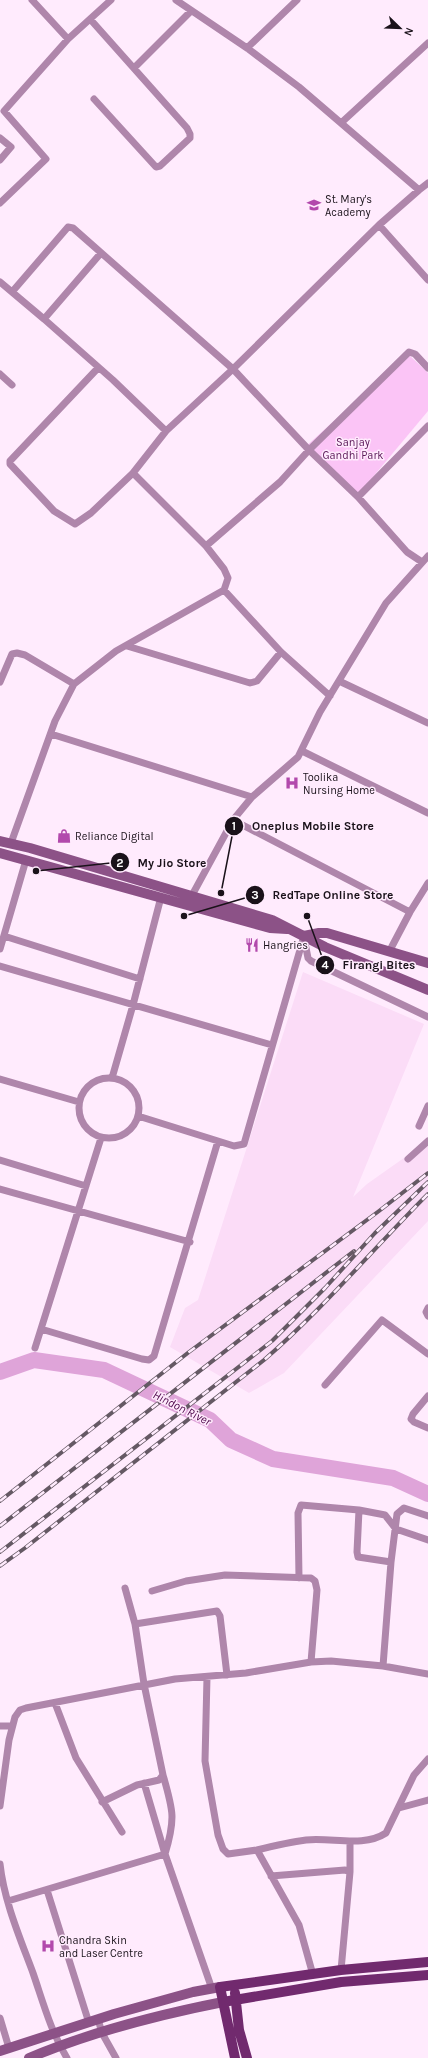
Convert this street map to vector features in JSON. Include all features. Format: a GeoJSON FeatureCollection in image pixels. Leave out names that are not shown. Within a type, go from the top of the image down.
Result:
{"type":"FeatureCollection","features":[{"type":"Feature","properties":{"kind":"main road"},"geometry":{"type":"LineString","coordinates":[[0,841],[11,843],[189,900],[270,928],[287,929],[325,947],[428,990]]}},
{"type":"Feature","properties":{"kind":"main road"},"geometry":{"type":"LineString","coordinates":[[0,853],[161,897],[189,900]]}},
{"type":"Feature","properties":{"kind":"main road"},"geometry":{"type":"LineString","coordinates":[[304,936],[319,932],[327,933],[428,963]]}},
{"type":"Feature","properties":{"kind":"main road"},"geometry":{"type":"LineString","coordinates":[[4,2050],[93,2021],[193,1992],[341,1970],[428,1962]]}},
{"type":"Feature","properties":{"kind":"main road"},"geometry":{"type":"LineString","coordinates":[[35,2057],[59,2045],[161,2014],[237,1998],[341,1982],[428,1975]]}},
{"type":"Feature","properties":{"kind":"main road"},"geometry":{"type":"LineString","coordinates":[[233,1985],[237,1998],[239,2030],[247,2058]]}},
{"type":"Feature","properties":{"kind":"main road"},"geometry":{"type":"LineString","coordinates":[[216,1988],[223,2002],[235,2058]]}},
{"type":"Feature","properties":{"kind":"street"},"geometry":{"type":"LineString","coordinates":[[32,0],[68,39]]}},
{"type":"Feature","properties":{"kind":"street"},"geometry":{"type":"LineString","coordinates":[[2,198],[46,159],[6,115],[5,110],[68,39],[111,0]]}},
{"type":"Feature","properties":{"kind":"street"},"geometry":{"type":"LineString","coordinates":[[176,0],[247,48],[299,87],[419,190]]}},
{"type":"Feature","properties":{"kind":"street"},"geometry":{"type":"LineString","coordinates":[[247,48],[297,0]]}},
{"type":"Feature","properties":{"kind":"street"},"geometry":{"type":"LineString","coordinates":[[134,68],[192,10]]}},
{"type":"Feature","properties":{"kind":"street"},"geometry":{"type":"LineString","coordinates":[[90,19],[190,134],[188,139],[160,166],[157,167],[94,99]]}},
{"type":"Feature","properties":{"kind":"street"},"geometry":{"type":"LineString","coordinates":[[341,123],[428,43]]}},
{"type":"Feature","properties":{"kind":"street"},"geometry":{"type":"LineString","coordinates":[[0,138],[11,147],[0,160]]}},
{"type":"Feature","properties":{"kind":"street"},"geometry":{"type":"LineString","coordinates":[[98,368],[10,461],[10,464],[54,511],[74,524],[91,513],[132,473],[166,431],[233,369],[379,225],[428,182]]}},
{"type":"Feature","properties":{"kind":"street"},"geometry":{"type":"LineString","coordinates":[[379,225],[428,280]]}},
{"type":"Feature","properties":{"kind":"street"},"geometry":{"type":"LineString","coordinates":[[12,292],[68,227],[73,228],[233,369],[309,450],[358,497],[406,552],[422,562]]}},
{"type":"Feature","properties":{"kind":"street"},"geometry":{"type":"LineString","coordinates":[[44,319],[101,253]]}},
{"type":"Feature","properties":{"kind":"street"},"geometry":{"type":"LineString","coordinates":[[0,282],[113,380],[166,431]]}},
{"type":"Feature","properties":{"kind":"street"},"geometry":{"type":"LineString","coordinates":[[206,546],[280,482],[309,450],[409,352],[415,354],[428,368]]}},
{"type":"Feature","properties":{"kind":"street"},"geometry":{"type":"LineString","coordinates":[[0,374],[12,385]]}},
{"type":"Feature","properties":{"kind":"street"},"geometry":{"type":"LineString","coordinates":[[358,497],[428,426]]}},
{"type":"Feature","properties":{"kind":"street"},"geometry":{"type":"LineString","coordinates":[[11,843],[61,707],[74,684],[116,651],[224,590],[228,578],[206,546],[132,473]]}},
{"type":"Feature","properties":{"kind":"street"},"geometry":{"type":"LineString","coordinates":[[189,900],[233,820],[252,797],[298,757],[330,696],[386,603],[428,556]]}},
{"type":"Feature","properties":{"kind":"street"},"geometry":{"type":"LineString","coordinates":[[224,590],[281,652],[330,696]]}},
{"type":"Feature","properties":{"kind":"street"},"geometry":{"type":"LineString","coordinates":[[127,646],[250,683],[257,681],[281,652]]}},
{"type":"Feature","properties":{"kind":"street"},"geometry":{"type":"LineString","coordinates":[[0,682],[12,654],[17,653],[25,655],[74,684]]}},
{"type":"Feature","properties":{"kind":"street"},"geometry":{"type":"LineString","coordinates":[[339,681],[428,723]]}},
{"type":"Feature","properties":{"kind":"street"},"geometry":{"type":"LineString","coordinates":[[51,734],[252,797]]}},
{"type":"Feature","properties":{"kind":"street"},"geometry":{"type":"LineString","coordinates":[[302,751],[428,813]]}},
{"type":"Feature","properties":{"kind":"street"},"geometry":{"type":"LineString","coordinates":[[233,820],[410,912]]}},
{"type":"Feature","properties":{"kind":"street"},"geometry":{"type":"LineString","coordinates":[[0,949],[26,860]]}},
{"type":"Feature","properties":{"kind":"street"},"geometry":{"type":"LineString","coordinates":[[389,952],[410,912],[428,883]]}},
{"type":"Feature","properties":{"kind":"street"},"geometry":{"type":"LineString","coordinates":[[112,1078],[161,897]]}},
{"type":"Feature","properties":{"kind":"street"},"geometry":{"type":"LineString","coordinates":[[4,936],[140,979]]}},
{"type":"Feature","properties":{"kind":"street"},"geometry":{"type":"LineString","coordinates":[[304,936],[308,958],[311,961],[428,1017]]}},
{"type":"Feature","properties":{"kind":"street"},"geometry":{"type":"LineString","coordinates":[[138,1116],[234,1146],[244,1144],[304,936]]}},
{"type":"Feature","properties":{"kind":"street"},"geometry":{"type":"LineString","coordinates":[[0,966],[272,1045]]}},
{"type":"Feature","properties":{"kind":"street"},"geometry":{"type":"LineString","coordinates":[[103,1078],[122,1080],[134,1091],[139,1106],[138,1116],[128,1132],[120,1137],[101,1138],[86,1128],[78,1112],[79,1102],[81,1094],[90,1084],[103,1078]]}},
{"type":"Feature","properties":{"kind":"street"},"geometry":{"type":"LineString","coordinates":[[0,1080],[79,1102]]}},
{"type":"Feature","properties":{"kind":"street"},"geometry":{"type":"LineString","coordinates":[[419,1126],[428,1106]]}},
{"type":"Feature","properties":{"kind":"street"},"geometry":{"type":"LineString","coordinates":[[35,1348],[101,1138]]}},
{"type":"Feature","properties":{"kind":"street"},"geometry":{"type":"LineString","coordinates":[[41,1329],[149,1360],[158,1348],[190,1242],[218,1141]]}},
{"type":"Feature","properties":{"kind":"street"},"geometry":{"type":"LineString","coordinates":[[408,1159],[428,1141]]}},
{"type":"Feature","properties":{"kind":"street"},"geometry":{"type":"LineString","coordinates":[[0,1160],[86,1186]]}},
{"type":"Feature","properties":{"kind":"street"},"geometry":{"type":"LineString","coordinates":[[0,1189],[190,1242]]}},
{"type":"Feature","properties":{"kind":"street"},"geometry":{"type":"LineString","coordinates":[[428,1308],[426,1312],[428,1316]]}},
{"type":"Feature","properties":{"kind":"street"},"geometry":{"type":"LineString","coordinates":[[325,1385],[382,1320],[427,1352]]}},
{"type":"Feature","properties":{"kind":"street"},"geometry":{"type":"LineString","coordinates":[[428,1396],[412,1417],[413,1422],[428,1428]]}},
{"type":"Feature","properties":{"kind":"street"},"geometry":{"type":"LineString","coordinates":[[299,1578],[298,1513],[301,1505],[359,1510],[385,1515],[396,1529],[428,1540]]}},
{"type":"Feature","properties":{"kind":"street"},"geometry":{"type":"LineString","coordinates":[[383,1666],[391,1562],[397,1514],[404,1508],[428,1516]]}},
{"type":"Feature","properties":{"kind":"street"},"geometry":{"type":"LineString","coordinates":[[359,1510],[358,1557],[391,1562]]}},
{"type":"Feature","properties":{"kind":"street"},"geometry":{"type":"LineString","coordinates":[[152,1591],[186,1582],[225,1575],[311,1578],[317,1584],[312,1662]]}},
{"type":"Feature","properties":{"kind":"street"},"geometry":{"type":"LineString","coordinates":[[125,1588],[135,1624],[144,1684],[163,1775],[171,1805],[173,1821],[165,1854]]}},
{"type":"Feature","properties":{"kind":"street"},"geometry":{"type":"LineString","coordinates":[[135,1624],[217,1611],[220,1616],[227,1675]]}},
{"type":"Feature","properties":{"kind":"street"},"geometry":{"type":"LineString","coordinates":[[0,1806],[2,1780],[12,1726],[20,1710],[144,1684],[175,1679],[227,1675],[312,1662],[331,1661],[383,1666],[428,1674]]}},
{"type":"Feature","properties":{"kind":"street"},"geometry":{"type":"LineString","coordinates":[[207,1677],[205,1761],[218,1835],[223,1848],[228,1854],[307,1840],[350,1841],[378,1838],[386,1833],[393,1822],[414,1774],[428,1759]]}},
{"type":"Feature","properties":{"kind":"street"},"geometry":{"type":"LineString","coordinates":[[55,1703],[69,1743],[102,1802],[122,1832]]}},
{"type":"Feature","properties":{"kind":"street"},"geometry":{"type":"LineString","coordinates":[[0,1726],[12,1726]]}},
{"type":"Feature","properties":{"kind":"street"},"geometry":{"type":"LineString","coordinates":[[102,1802],[129,1788],[159,1780],[163,1775]]}},
{"type":"Feature","properties":{"kind":"street"},"geometry":{"type":"LineString","coordinates":[[144,1783],[165,1854],[216,1988]]}},
{"type":"Feature","properties":{"kind":"street"},"geometry":{"type":"LineString","coordinates":[[399,1808],[428,1800]]}},
{"type":"Feature","properties":{"kind":"street"},"geometry":{"type":"LineString","coordinates":[[341,1970],[350,1872],[350,1841]]}},
{"type":"Feature","properties":{"kind":"street"},"geometry":{"type":"LineString","coordinates":[[257,1850],[270,1876],[299,1925],[313,1975]]}},
{"type":"Feature","properties":{"kind":"street"},"geometry":{"type":"LineString","coordinates":[[8,1901],[165,1854]]}},
{"type":"Feature","properties":{"kind":"street"},"geometry":{"type":"LineString","coordinates":[[0,1864],[8,1901],[54,2034],[67,2058]]}},
{"type":"Feature","properties":{"kind":"street"},"geometry":{"type":"LineString","coordinates":[[270,1876],[345,1870],[350,1872]]}},
{"type":"Feature","properties":{"kind":"street"},"geometry":{"type":"LineString","coordinates":[[47,1890],[93,2021],[102,2033],[116,2058]]}},
{"type":"Feature","properties":{"kind":"street"},"geometry":{"type":"LineString","coordinates":[[0,2018],[4,2050]]}},
{"type":"Feature","properties":{"kind":"shaded area"},"geometry":{"type":"Polygon","coordinates":[[[303,972],[424,1024],[353,1197],[367,1184],[428,1141],[428,1221],[284,1373],[249,1393],[170,1347],[185,1308],[198,1300],[303,972]]]}},
{"type":"Feature","properties":{"kind":"green space","name":"Sanjay Gandhi Park"},"geometry":{"type":"Polygon","coordinates":[[[408,354],[428,373],[428,411],[357,496],[303,449],[408,354]]]}},
{"type":"Feature","properties":{"kind":"waterway","name":"Hindon River"},"geometry":{"type":"LineString","coordinates":[[0,1372],[34,1360],[104,1370],[210,1420],[231,1440],[273,1459],[393,1478],[428,1494]]}},
{"type":"Feature","properties":{"kind":"railway"},"geometry":{"type":"LineString","coordinates":[[0,1501],[189,1352],[428,1173]]}},
{"type":"Feature","properties":{"kind":"railway"},"geometry":{"type":"LineString","coordinates":[[0,1552],[272,1341],[325,1288],[375,1233],[428,1182]]}},
{"type":"Feature","properties":{"kind":"railway"},"geometry":{"type":"LineString","coordinates":[[0,1566],[264,1360],[327,1300],[428,1194]]}},
{"type":"Feature","properties":{"kind":"railway"},"geometry":{"type":"LineString","coordinates":[[0,1526],[354,1251]]}},
{"type":"Feature","properties":{"kind":"place","name":"St. Mary's Academy"},"geometry":{"type":"Point","coordinates":[314,205]}},
{"type":"Feature","properties":{"kind":"place","name":"Toolika Nursing Home"},"geometry":{"type":"Point","coordinates":[292,783]}},
{"type":"Feature","properties":{"kind":"place","name":"Reliance Digital"},"geometry":{"type":"Point","coordinates":[64,836]}},
{"type":"Feature","properties":{"kind":"place","name":"My Jio Store"},"geometry":{"type":"Point","coordinates":[36,871]}},
{"type":"Feature","properties":{"kind":"place","name":"Oneplus Mobile Store"},"geometry":{"type":"Point","coordinates":[221,893]}},
{"type":"Feature","properties":{"kind":"place","name":"RedTape Online Store"},"geometry":{"type":"Point","coordinates":[184,916]}},
{"type":"Feature","properties":{"kind":"place","name":"Firangi Bites"},"geometry":{"type":"Point","coordinates":[307,916]}},
{"type":"Feature","properties":{"kind":"place","name":"Hangries"},"geometry":{"type":"Point","coordinates":[252,945]}},
{"type":"Feature","properties":{"kind":"place","name":"Chandra Skin and Laser Centre"},"geometry":{"type":"Point","coordinates":[48,1946]}}]}
